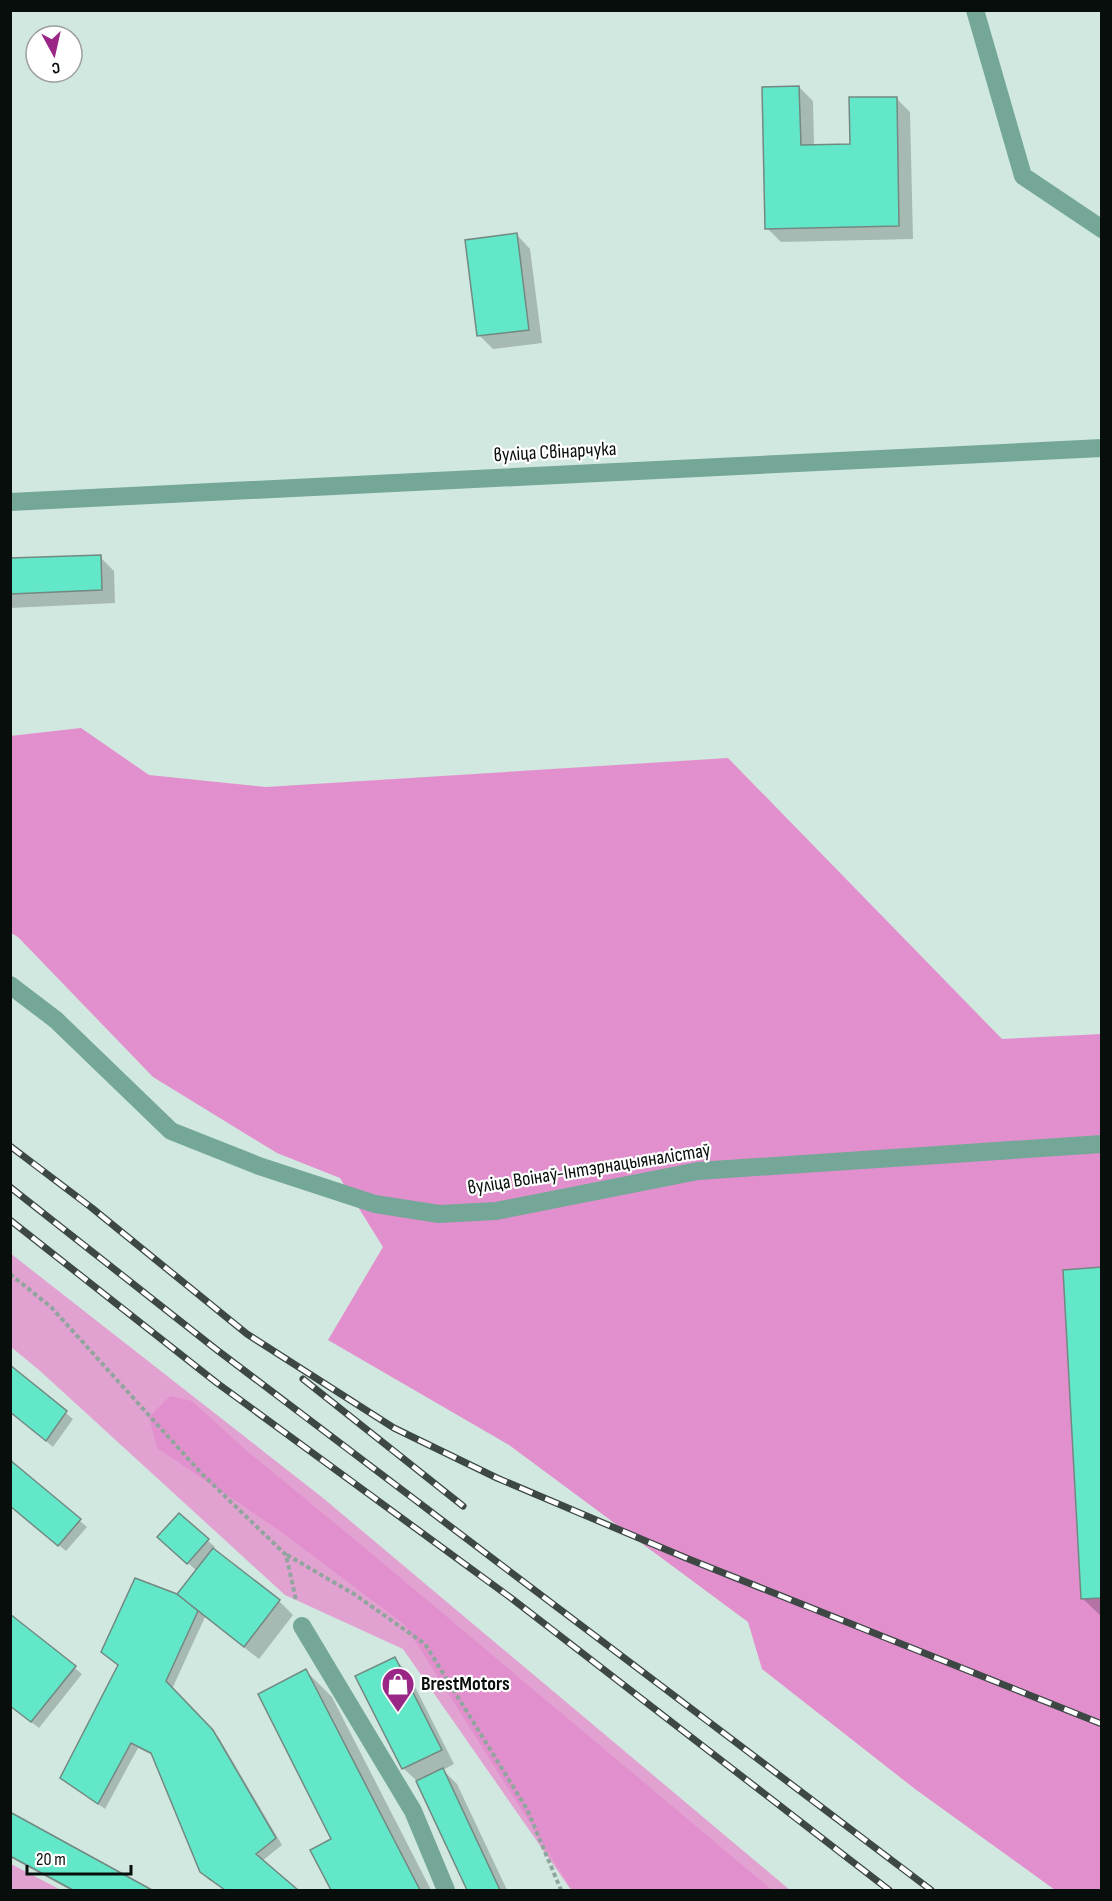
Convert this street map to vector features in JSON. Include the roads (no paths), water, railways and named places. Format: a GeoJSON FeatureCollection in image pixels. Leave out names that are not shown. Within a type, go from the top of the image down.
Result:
{"type":"FeatureCollection","features":[{"type":"Feature","properties":{"kind":"street"},"geometry":{"type":"LineString","coordinates":[[975,10],[1023,176],[1101,229]]}},
{"type":"Feature","properties":{"kind":"street","name":"вуліца Свінарчука"},"geometry":{"type":"LineString","coordinates":[[10,502],[1101,448]]}},
{"type":"Feature","properties":{"kind":"street","name":"вуліца Воінаў-Інтэрнацыяналістаў"},"geometry":{"type":"LineString","coordinates":[[10,985],[56,1020],[171,1131],[259,1166],[375,1204],[439,1214],[496,1211],[698,1171],[1101,1144]]}},
{"type":"Feature","properties":{"kind":"street"},"geometry":{"type":"LineString","coordinates":[[302,1626],[413,1811],[446,1890]]}},
{"type":"Feature","properties":{"kind":"railway"},"geometry":{"type":"LineString","coordinates":[[10,1146],[92,1208],[247,1334],[394,1428],[497,1478],[686,1558],[1102,1724]]}},
{"type":"Feature","properties":{"kind":"railway"},"geometry":{"type":"LineString","coordinates":[[10,1187],[217,1350],[931,1890]]}},
{"type":"Feature","properties":{"kind":"railway"},"geometry":{"type":"LineString","coordinates":[[10,1220],[217,1383],[511,1598],[889,1890]]}},
{"type":"Feature","properties":{"kind":"railway"},"geometry":{"type":"LineString","coordinates":[[303,1379],[463,1506]]}},
{"type":"Feature","properties":{"kind":"place","name":"BrestMotors"},"geometry":{"type":"Point","coordinates":[398,1713]}}]}
